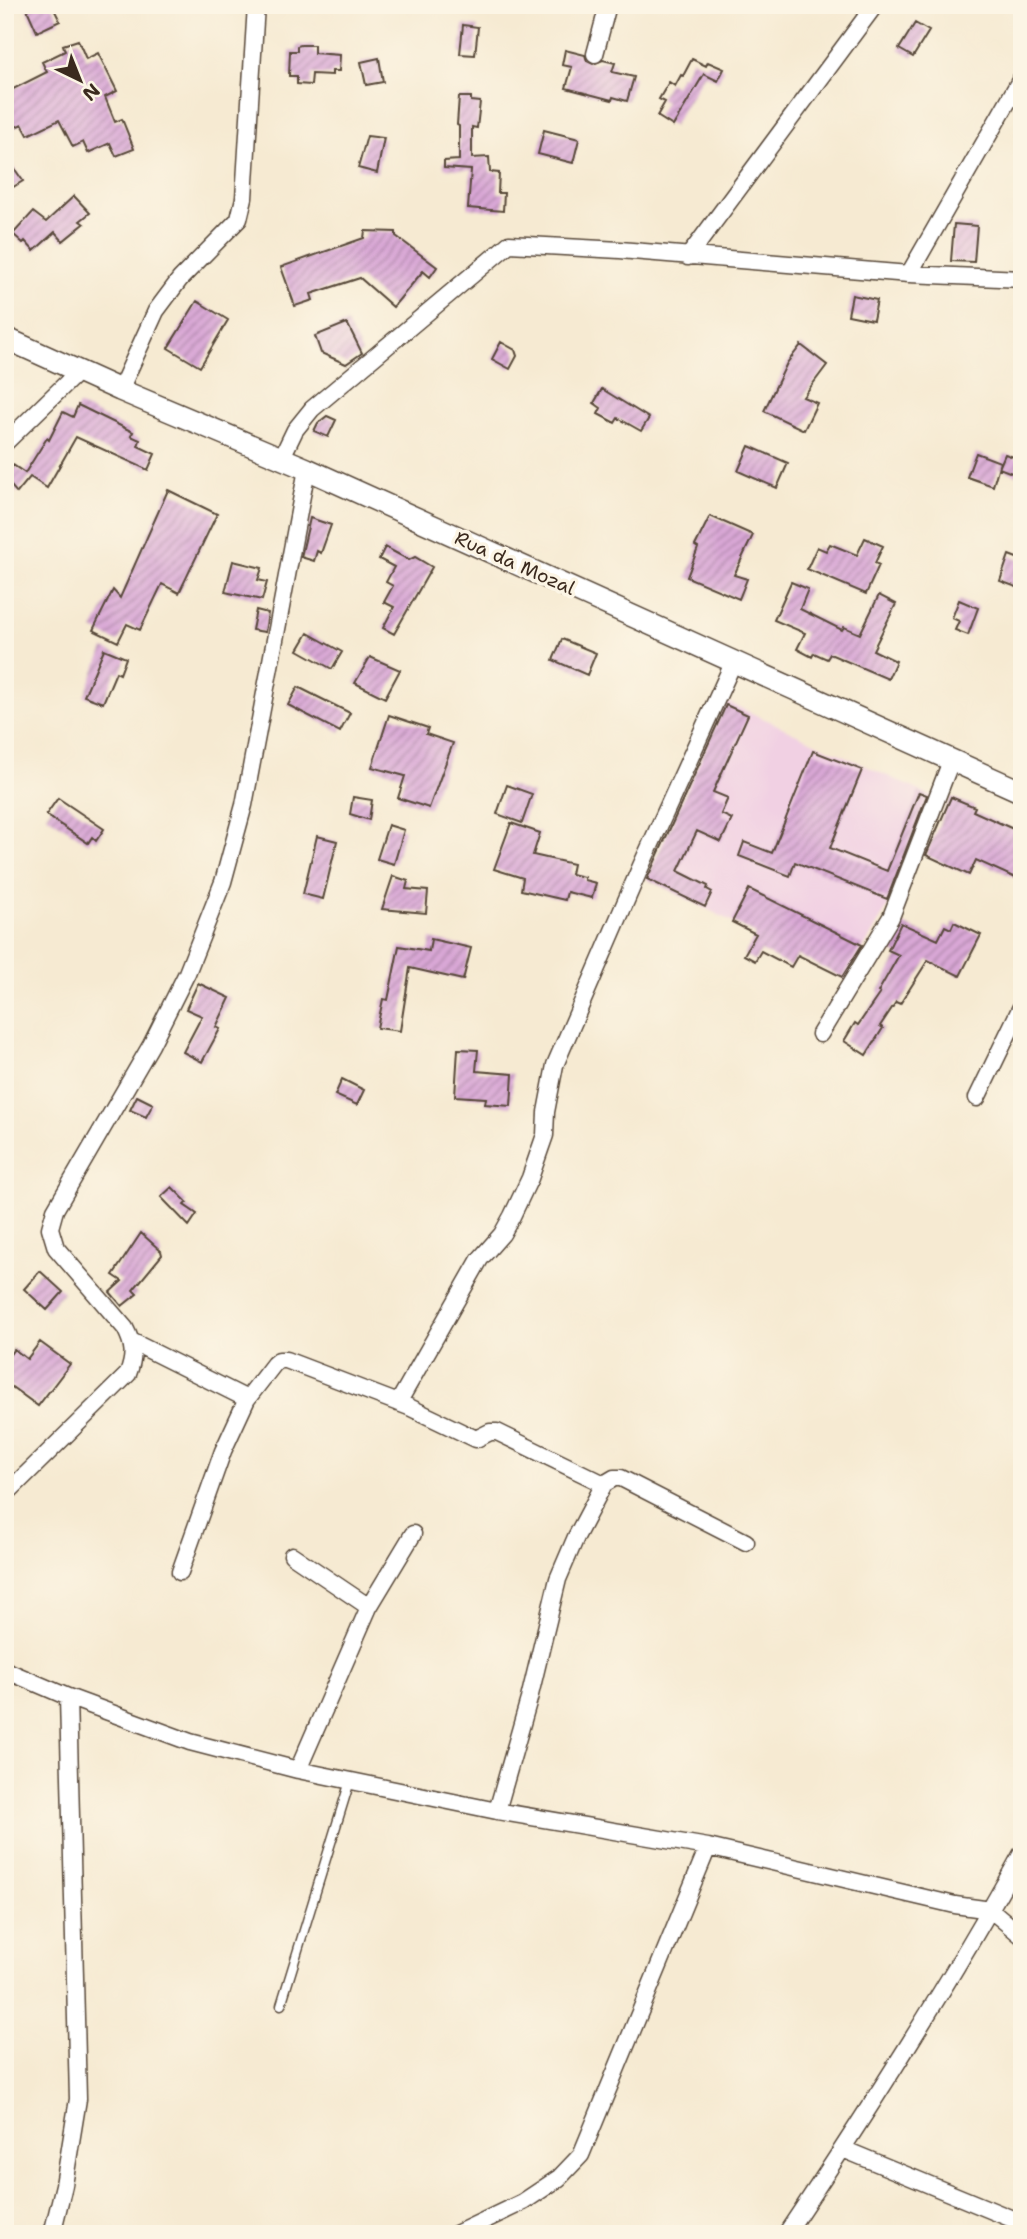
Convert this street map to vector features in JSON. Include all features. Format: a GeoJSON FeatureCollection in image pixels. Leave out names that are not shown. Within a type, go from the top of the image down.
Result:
{"type":"FeatureCollection","features":[{"type":"Feature","properties":{"kind":"main road","name":"Rua da Mozal"},"geometry":{"type":"LineString","coordinates":[[5,338],[307,469],[1022,792]]}},
{"type":"Feature","properties":{"kind":"street"},"geometry":{"type":"LineString","coordinates":[[120,390],[156,312],[180,279],[239,219],[244,198],[256,5]]}},
{"type":"Feature","properties":{"kind":"street"},"geometry":{"type":"LineString","coordinates":[[595,54],[607,5]]}},
{"type":"Feature","properties":{"kind":"street"},"geometry":{"type":"LineString","coordinates":[[688,257],[875,5]]}},
{"type":"Feature","properties":{"kind":"street"},"geometry":{"type":"LineString","coordinates":[[909,274],[1022,77]]}},
{"type":"Feature","properties":{"kind":"street"},"geometry":{"type":"LineString","coordinates":[[281,459],[295,430],[312,409],[509,244],[909,274],[1022,279]]}},
{"type":"Feature","properties":{"kind":"street"},"geometry":{"type":"LineString","coordinates":[[5,443],[79,371]]}},
{"type":"Feature","properties":{"kind":"street"},"geometry":{"type":"LineString","coordinates":[[5,1495],[128,1374],[134,1359],[133,1342],[125,1328],[56,1248],[50,1228],[55,1210],[151,1045],[187,973],[223,882],[244,805],[307,469]]}},
{"type":"Feature","properties":{"kind":"street"},"geometry":{"type":"LineString","coordinates":[[398,1403],[480,1259],[502,1234],[530,1178],[545,1135],[546,1112],[555,1065],[641,866],[734,662]]}},
{"type":"Feature","properties":{"kind":"street"},"geometry":{"type":"LineString","coordinates":[[820,1034],[891,917],[951,761]]}},
{"type":"Feature","properties":{"kind":"street"},"geometry":{"type":"LineString","coordinates":[[977,1098],[1022,1005]]}},
{"type":"Feature","properties":{"kind":"street"},"geometry":{"type":"LineString","coordinates":[[133,1342],[247,1399]]}},
{"type":"Feature","properties":{"kind":"street"},"geometry":{"type":"LineString","coordinates":[[180,1572],[223,1451],[247,1399],[279,1360],[286,1360],[398,1403],[476,1439],[490,1432],[497,1432],[604,1484]]}},
{"type":"Feature","properties":{"kind":"street"},"geometry":{"type":"LineString","coordinates":[[497,1811],[530,1699],[558,1579],[576,1537],[604,1484],[614,1478],[621,1478],[746,1542]]}},
{"type":"Feature","properties":{"kind":"street"},"geometry":{"type":"LineString","coordinates":[[298,1770],[369,1607],[413,1534]]}},
{"type":"Feature","properties":{"kind":"street"},"geometry":{"type":"LineString","coordinates":[[292,1555],[369,1607]]}},
{"type":"Feature","properties":{"kind":"street"},"geometry":{"type":"LineString","coordinates":[[5,1670],[68,1697],[190,1742],[350,1781],[497,1811],[708,1847],[955,1905],[990,1910],[1022,1936]]}},
{"type":"Feature","properties":{"kind":"street"},"geometry":{"type":"LineString","coordinates":[[52,2234],[64,2185],[78,2099],[68,1697]]}},
{"type":"Feature","properties":{"kind":"street"},"geometry":{"type":"LineString","coordinates":[[456,2234],[523,2202],[559,2178],[581,2155],[708,1847]]}},
{"type":"Feature","properties":{"kind":"street"},"geometry":{"type":"LineString","coordinates":[[786,2234],[844,2149],[1022,1853]]}},
{"type":"Feature","properties":{"kind":"street"},"geometry":{"type":"LineString","coordinates":[[844,2149],[1022,2223]]}},
{"type":"Feature","properties":{"kind":"lane"},"geometry":{"type":"LineString","coordinates":[[281,2005],[350,1781]]}},
{"type":"Feature","properties":{"kind":"shaded area"},"geometry":{"type":"Polygon","coordinates":[[[726,701],[933,797],[891,901],[846,979],[647,879],[726,701]]]}},
{"type":"Feature","properties":{"kind":"building"},"geometry":{"type":"Polygon","coordinates":[[[25,5],[52,5],[60,21],[37,32],[25,5]]]}},
{"type":"Feature","properties":{"kind":"building"},"geometry":{"type":"Polygon","coordinates":[[[915,23],[929,31],[913,57],[899,49],[915,23]]]}},
{"type":"Feature","properties":{"kind":"building"},"geometry":{"type":"Polygon","coordinates":[[[463,25],[478,27],[475,55],[460,54],[463,25]]]}},
{"type":"Feature","properties":{"kind":"building"},"geometry":{"type":"Polygon","coordinates":[[[78,40],[86,59],[98,53],[117,91],[105,97],[115,122],[122,119],[134,149],[116,156],[110,143],[88,153],[83,142],[73,147],[59,120],[28,135],[22,124],[5,132],[5,115],[11,112],[5,101],[5,93],[47,72],[42,62],[65,51],[63,45],[78,40]]]}},
{"type":"Feature","properties":{"kind":"building"},"geometry":{"type":"Polygon","coordinates":[[[314,45],[314,53],[340,55],[339,71],[332,71],[332,75],[312,74],[311,85],[297,84],[297,76],[289,76],[290,51],[297,51],[297,46],[314,45]]]}},
{"type":"Feature","properties":{"kind":"building"},"geometry":{"type":"Polygon","coordinates":[[[565,50],[585,55],[587,61],[593,64],[603,60],[615,63],[612,72],[634,77],[627,101],[613,97],[612,100],[566,88],[572,67],[562,65],[565,50]]]}},
{"type":"Feature","properties":{"kind":"building"},"geometry":{"type":"Polygon","coordinates":[[[379,58],[383,82],[366,85],[361,62],[379,58]]]}},
{"type":"Feature","properties":{"kind":"building"},"geometry":{"type":"Polygon","coordinates":[[[692,59],[706,66],[708,62],[724,69],[718,81],[704,74],[673,126],[657,116],[665,102],[659,99],[669,82],[675,86],[692,59]]]}},
{"type":"Feature","properties":{"kind":"building"},"geometry":{"type":"Polygon","coordinates":[[[459,97],[471,97],[471,101],[480,102],[477,128],[472,127],[472,158],[489,157],[490,172],[499,173],[498,193],[504,193],[503,211],[468,208],[471,170],[444,168],[444,161],[459,160],[459,97]]]}},
{"type":"Feature","properties":{"kind":"building"},"geometry":{"type":"Polygon","coordinates":[[[544,130],[579,139],[573,163],[538,154],[544,130]]]}},
{"type":"Feature","properties":{"kind":"building"},"geometry":{"type":"Polygon","coordinates":[[[367,136],[384,138],[377,173],[358,168],[367,136]]]}},
{"type":"Feature","properties":{"kind":"building"},"geometry":{"type":"Polygon","coordinates":[[[5,155],[23,181],[5,192],[5,155]]]}},
{"type":"Feature","properties":{"kind":"building"},"geometry":{"type":"Polygon","coordinates":[[[74,196],[90,213],[80,221],[84,224],[63,241],[55,232],[34,251],[25,241],[23,243],[13,234],[33,212],[46,222],[74,196]]]}},
{"type":"Feature","properties":{"kind":"building"},"geometry":{"type":"Polygon","coordinates":[[[954,224],[977,226],[974,262],[951,261],[954,224]]]}},
{"type":"Feature","properties":{"kind":"building"},"geometry":{"type":"Polygon","coordinates":[[[365,231],[396,232],[396,236],[437,267],[430,277],[423,271],[393,307],[360,278],[311,294],[313,300],[295,306],[281,267],[364,238],[365,231]]]}},
{"type":"Feature","properties":{"kind":"building"},"geometry":{"type":"Polygon","coordinates":[[[852,295],[877,300],[873,320],[848,315],[852,295]]]}},
{"type":"Feature","properties":{"kind":"building"},"geometry":{"type":"Polygon","coordinates":[[[197,301],[228,320],[200,367],[168,348],[197,301]]]}},
{"type":"Feature","properties":{"kind":"building"},"geometry":{"type":"Polygon","coordinates":[[[347,323],[362,353],[346,364],[321,353],[315,336],[347,323]]]}},
{"type":"Feature","properties":{"kind":"building"},"geometry":{"type":"Polygon","coordinates":[[[501,342],[515,350],[517,356],[510,369],[492,359],[501,342]]]}},
{"type":"Feature","properties":{"kind":"building"},"geometry":{"type":"Polygon","coordinates":[[[801,345],[827,365],[803,397],[817,403],[804,430],[764,411],[787,363],[801,345]]]}},
{"type":"Feature","properties":{"kind":"building"},"geometry":{"type":"Polygon","coordinates":[[[602,389],[649,418],[641,431],[618,418],[615,423],[598,414],[601,408],[594,403],[602,389]]]}},
{"type":"Feature","properties":{"kind":"building"},"geometry":{"type":"Polygon","coordinates":[[[78,405],[133,432],[131,436],[140,440],[138,446],[155,454],[148,470],[76,437],[47,488],[30,477],[17,493],[5,479],[13,465],[25,473],[47,438],[49,440],[63,412],[73,417],[78,405]]]}},
{"type":"Feature","properties":{"kind":"building"},"geometry":{"type":"Polygon","coordinates":[[[327,416],[336,420],[328,437],[314,431],[318,423],[327,416]]]}},
{"type":"Feature","properties":{"kind":"building"},"geometry":{"type":"Polygon","coordinates":[[[749,446],[788,463],[777,488],[738,471],[749,446]]]}},
{"type":"Feature","properties":{"kind":"building"},"geometry":{"type":"Polygon","coordinates":[[[976,453],[1000,462],[993,486],[967,477],[976,453]]]}},
{"type":"Feature","properties":{"kind":"building"},"geometry":{"type":"Polygon","coordinates":[[[1005,454],[1022,460],[1022,477],[999,468],[1005,454]]]}},
{"type":"Feature","properties":{"kind":"building"},"geometry":{"type":"Polygon","coordinates":[[[168,490],[217,514],[179,593],[162,584],[140,630],[127,624],[118,642],[93,630],[113,590],[120,598],[168,490]]]}},
{"type":"Feature","properties":{"kind":"building"},"geometry":{"type":"Polygon","coordinates":[[[710,516],[753,535],[734,575],[747,579],[739,599],[687,577],[698,548],[695,546],[710,516]]]}},
{"type":"Feature","properties":{"kind":"building"},"geometry":{"type":"Polygon","coordinates":[[[310,518],[331,525],[321,553],[317,551],[314,561],[301,557],[310,518]]]}},
{"type":"Feature","properties":{"kind":"building"},"geometry":{"type":"Polygon","coordinates":[[[865,538],[883,546],[875,563],[879,565],[866,594],[807,569],[817,547],[826,551],[830,544],[857,555],[865,538]]]}},
{"type":"Feature","properties":{"kind":"building"},"geometry":{"type":"Polygon","coordinates":[[[385,547],[409,560],[415,557],[432,567],[394,634],[383,628],[394,607],[384,602],[393,586],[386,582],[394,567],[379,559],[385,547]]]}},
{"type":"Feature","properties":{"kind":"building"},"geometry":{"type":"Polygon","coordinates":[[[1009,555],[1022,560],[1022,589],[1000,581],[1009,555]]]}},
{"type":"Feature","properties":{"kind":"building"},"geometry":{"type":"Polygon","coordinates":[[[233,561],[262,568],[258,580],[267,582],[262,600],[225,592],[233,561]]]}},
{"type":"Feature","properties":{"kind":"building"},"geometry":{"type":"Polygon","coordinates":[[[791,582],[808,589],[800,609],[842,630],[844,627],[860,634],[879,595],[896,604],[873,650],[896,661],[888,679],[830,654],[827,659],[814,653],[812,657],[797,649],[805,633],[774,620],[791,582]]]}},
{"type":"Feature","properties":{"kind":"building"},"geometry":{"type":"Polygon","coordinates":[[[959,600],[978,608],[968,635],[955,630],[959,621],[952,618],[959,600]]]}},
{"type":"Feature","properties":{"kind":"building"},"geometry":{"type":"Polygon","coordinates":[[[256,610],[268,613],[265,632],[252,630],[256,610]]]}},
{"type":"Feature","properties":{"kind":"building"},"geometry":{"type":"Polygon","coordinates":[[[308,633],[342,652],[332,669],[298,650],[308,633]]]}},
{"type":"Feature","properties":{"kind":"building"},"geometry":{"type":"Polygon","coordinates":[[[562,639],[596,653],[587,675],[553,660],[562,639]]]}},
{"type":"Feature","properties":{"kind":"building"},"geometry":{"type":"Polygon","coordinates":[[[104,649],[126,658],[120,674],[116,672],[103,703],[84,696],[104,649]]]}},
{"type":"Feature","properties":{"kind":"building"},"geometry":{"type":"Polygon","coordinates":[[[370,657],[400,670],[385,698],[355,683],[370,657]]]}},
{"type":"Feature","properties":{"kind":"building"},"geometry":{"type":"Polygon","coordinates":[[[298,687],[350,713],[340,732],[288,705],[298,687]]]}},
{"type":"Feature","properties":{"kind":"building"},"geometry":{"type":"Polygon","coordinates":[[[726,705],[748,715],[713,792],[728,798],[721,814],[732,819],[721,842],[697,831],[678,871],[708,886],[707,889],[712,892],[705,907],[647,879],[726,705]]]}},
{"type":"Feature","properties":{"kind":"building"},"geometry":{"type":"Polygon","coordinates":[[[389,715],[428,728],[426,734],[453,743],[429,808],[398,798],[405,776],[372,767],[389,715]]]}},
{"type":"Feature","properties":{"kind":"building"},"geometry":{"type":"Polygon","coordinates":[[[813,751],[862,770],[830,848],[887,871],[919,792],[927,795],[887,899],[795,862],[790,876],[739,856],[744,842],[772,853],[813,751]]]}},
{"type":"Feature","properties":{"kind":"building"},"geometry":{"type":"Polygon","coordinates":[[[507,785],[532,794],[522,823],[497,814],[507,785]]]}},
{"type":"Feature","properties":{"kind":"building"},"geometry":{"type":"Polygon","coordinates":[[[353,797],[372,800],[369,820],[350,814],[353,797]]]}},
{"type":"Feature","properties":{"kind":"building"},"geometry":{"type":"Polygon","coordinates":[[[951,797],[975,807],[973,811],[1022,833],[1022,881],[976,860],[969,875],[926,855],[951,797]]]}},
{"type":"Feature","properties":{"kind":"building"},"geometry":{"type":"Polygon","coordinates":[[[58,798],[104,829],[96,841],[92,837],[88,843],[46,815],[58,798]]]}},
{"type":"Feature","properties":{"kind":"building"},"geometry":{"type":"Polygon","coordinates":[[[511,823],[540,833],[533,855],[573,864],[571,874],[596,883],[592,898],[567,892],[565,900],[521,890],[523,878],[494,869],[511,823]]]}},
{"type":"Feature","properties":{"kind":"building"},"geometry":{"type":"Polygon","coordinates":[[[388,825],[404,830],[394,864],[377,859],[388,825]]]}},
{"type":"Feature","properties":{"kind":"building"},"geometry":{"type":"Polygon","coordinates":[[[317,836],[337,841],[323,899],[303,894],[317,836]]]}},
{"type":"Feature","properties":{"kind":"building"},"geometry":{"type":"Polygon","coordinates":[[[393,876],[408,881],[406,889],[428,891],[426,913],[382,909],[393,876]]]}},
{"type":"Feature","properties":{"kind":"building"},"geometry":{"type":"Polygon","coordinates":[[[749,889],[862,945],[842,977],[798,955],[791,967],[761,951],[755,961],[744,955],[756,934],[732,922],[749,889]]]}},
{"type":"Feature","properties":{"kind":"building"},"geometry":{"type":"Polygon","coordinates":[[[954,922],[981,935],[960,976],[928,960],[900,1004],[896,1002],[880,1026],[883,1028],[866,1055],[844,1041],[880,993],[878,992],[899,955],[888,950],[901,923],[938,940],[945,926],[951,929],[954,922]]]}},
{"type":"Feature","properties":{"kind":"building"},"geometry":{"type":"Polygon","coordinates":[[[431,939],[471,948],[463,980],[410,968],[400,1031],[377,1028],[383,999],[388,1000],[399,946],[429,951],[431,939]]]}},
{"type":"Feature","properties":{"kind":"building"},"geometry":{"type":"Polygon","coordinates":[[[198,983],[230,998],[216,1027],[220,1029],[202,1062],[183,1052],[202,1016],[186,1009],[198,983]]]}},
{"type":"Feature","properties":{"kind":"building"},"geometry":{"type":"Polygon","coordinates":[[[458,1049],[478,1050],[476,1071],[513,1074],[511,1106],[485,1104],[486,1098],[455,1096],[458,1049]]]}},
{"type":"Feature","properties":{"kind":"building"},"geometry":{"type":"Polygon","coordinates":[[[342,1079],[364,1090],[357,1105],[335,1095],[342,1079]]]}},
{"type":"Feature","properties":{"kind":"building"},"geometry":{"type":"Polygon","coordinates":[[[137,1096],[153,1104],[146,1117],[130,1110],[137,1096]]]}},
{"type":"Feature","properties":{"kind":"building"},"geometry":{"type":"Polygon","coordinates":[[[172,1187],[187,1202],[184,1205],[197,1214],[189,1226],[161,1197],[172,1187]]]}},
{"type":"Feature","properties":{"kind":"building"},"geometry":{"type":"Polygon","coordinates":[[[141,1233],[162,1255],[133,1290],[137,1294],[122,1306],[110,1292],[122,1281],[113,1275],[141,1233]]]}},
{"type":"Feature","properties":{"kind":"building"},"geometry":{"type":"Polygon","coordinates":[[[40,1271],[63,1292],[47,1310],[24,1289],[40,1271]]]}},
{"type":"Feature","properties":{"kind":"building"},"geometry":{"type":"Polygon","coordinates":[[[40,1342],[70,1364],[38,1406],[5,1382],[5,1361],[14,1349],[27,1359],[40,1342]]]}}]}
